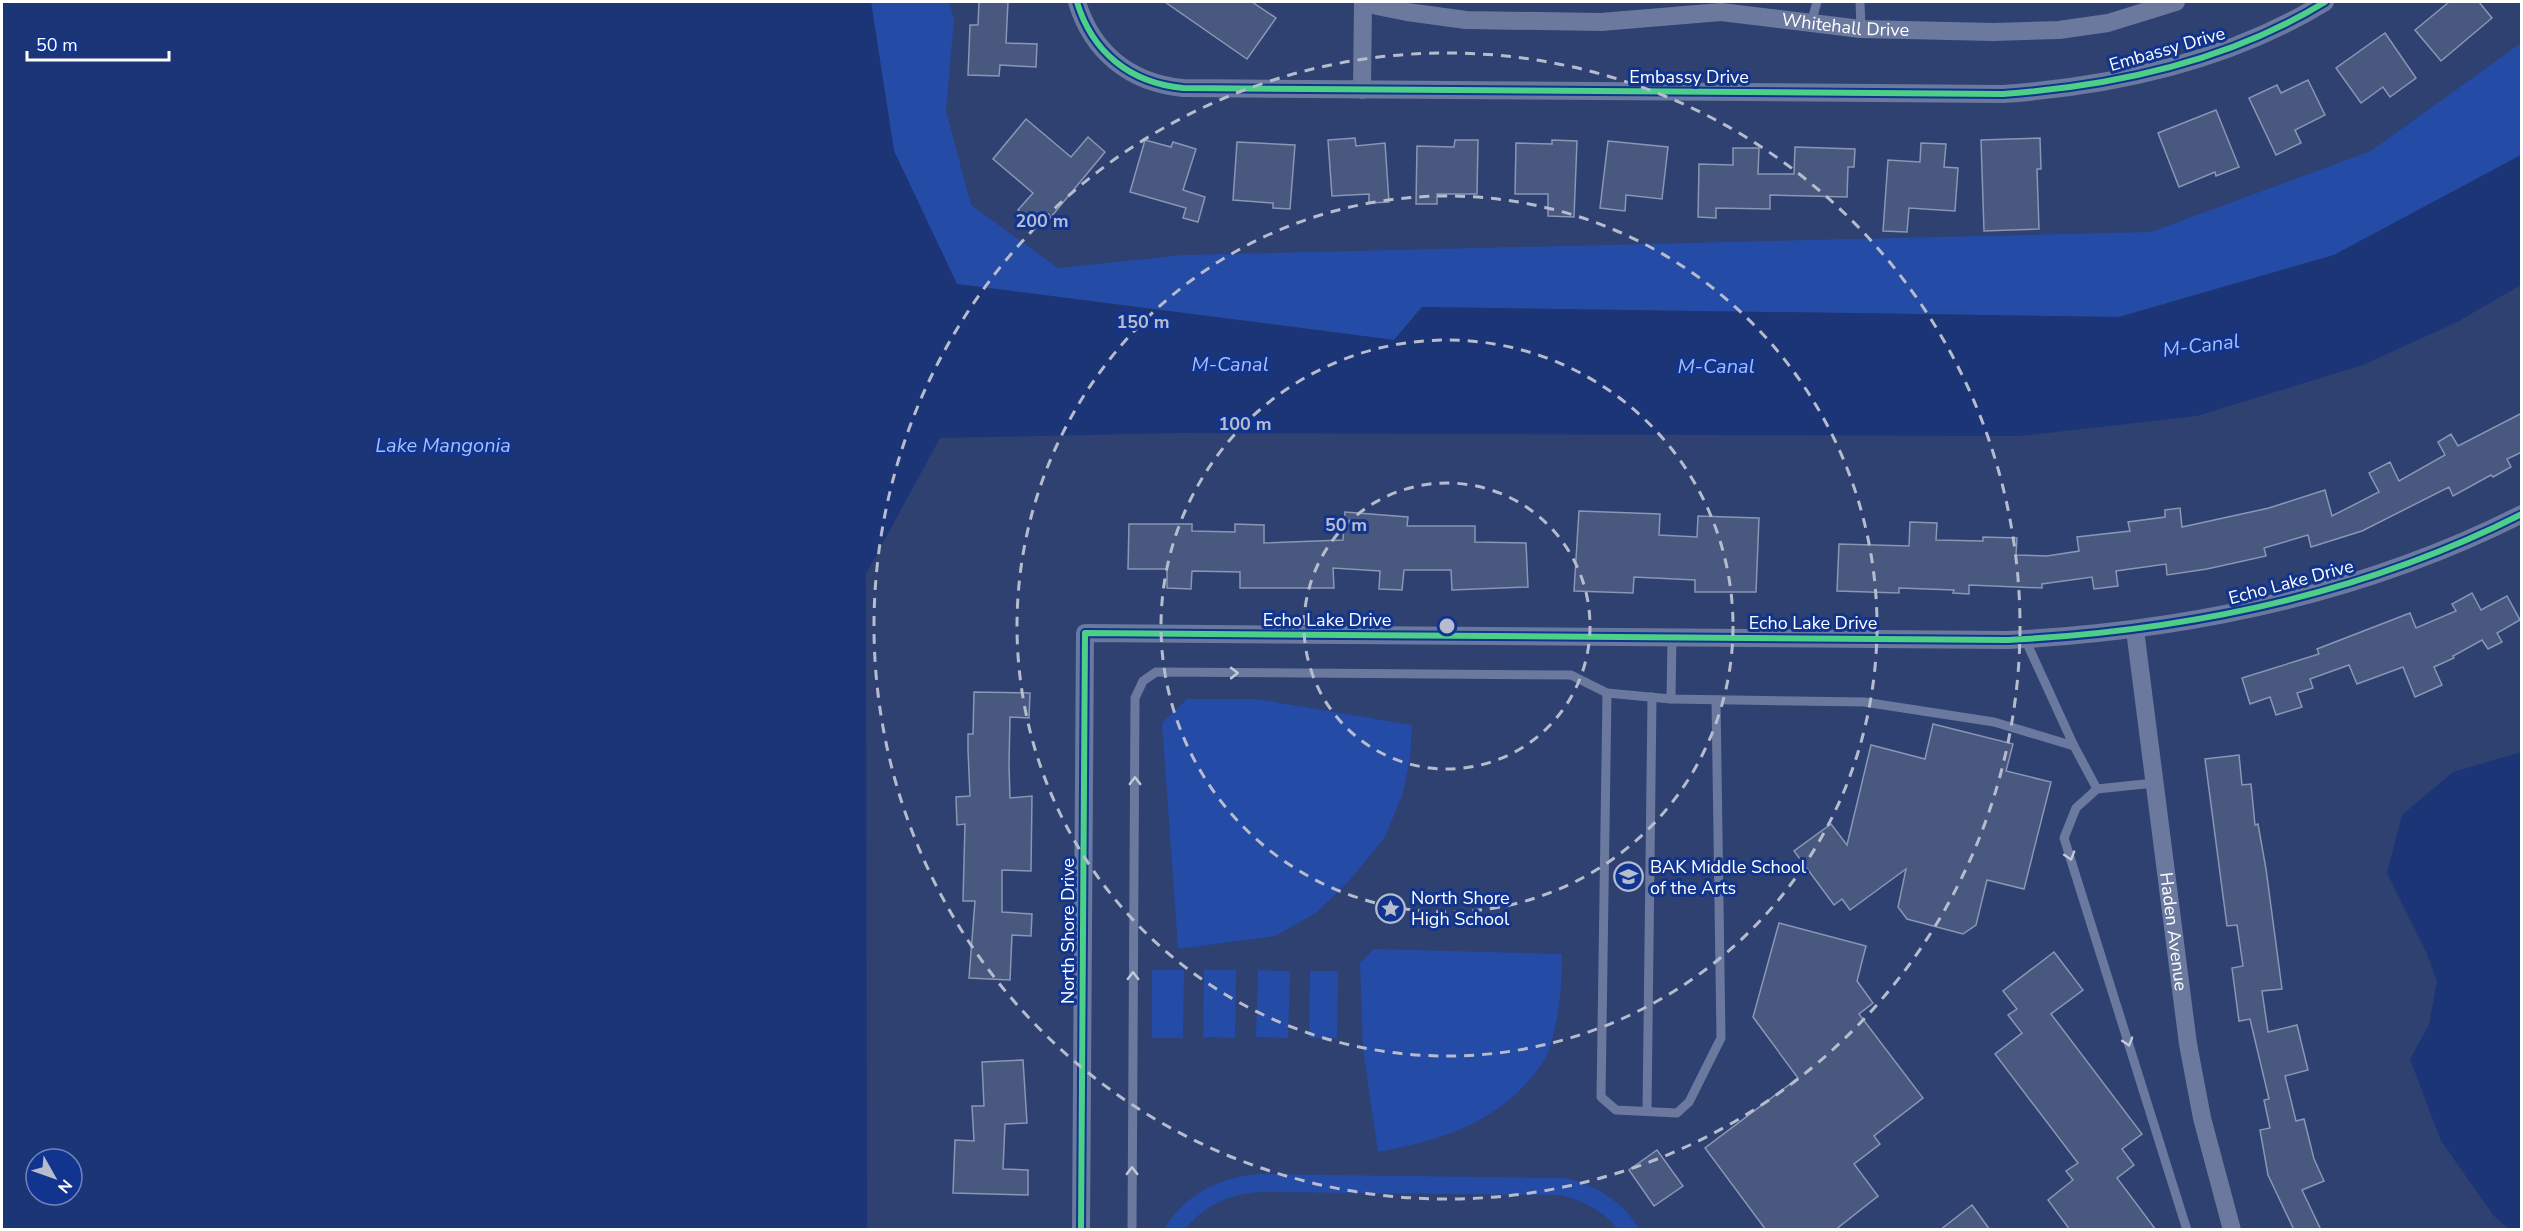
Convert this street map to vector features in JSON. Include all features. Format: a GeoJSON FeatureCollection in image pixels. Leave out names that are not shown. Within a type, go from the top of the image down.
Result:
{"type":"FeatureCollection","features":[{"type":"Feature","properties":{"kind":"street","name":"Embassy Drive"},"geometry":{"type":"LineString","coordinates":[[1077,2],[1087,27],[1104,52],[1129,72],[1155,84],[1183,88],[1991,94],[2058,90],[2167,69],[2271,30],[2325,2]]}},
{"type":"Feature","properties":{"kind":"street"},"geometry":{"type":"LineString","coordinates":[[1362,90],[1363,2]]}},
{"type":"Feature","properties":{"kind":"street","name":"Whitehall Drive"},"geometry":{"type":"LineString","coordinates":[[1371,2],[1387,8],[1466,20],[1601,22],[1721,12],[1861,29],[1993,32],[2059,30],[2124,19],[2176,2]]}},
{"type":"Feature","properties":{"kind":"street","name":"Echo Lake Drive"},"geometry":{"type":"LineString","coordinates":[[1085,633],[2025,639],[2135,630],[2211,618],[2284,602],[2355,582],[2425,557],[2522,514]]}},
{"type":"Feature","properties":{"kind":"street","name":"Haden Avenue"},"geometry":{"type":"LineString","coordinates":[[2135,630],[2188,1044],[2202,1118],[2232,1230]]}},
{"type":"Feature","properties":{"kind":"street","name":"North Shore Drive"},"geometry":{"type":"LineString","coordinates":[[1081,1230],[1085,633]]}},
{"type":"Feature","properties":{"kind":"lane"},"geometry":{"type":"LineString","coordinates":[[1811,23],[1817,2]]}},
{"type":"Feature","properties":{"kind":"lane"},"geometry":{"type":"LineString","coordinates":[[1860,2],[1861,29]]}},
{"type":"Feature","properties":{"kind":"lane"},"geometry":{"type":"LineString","coordinates":[[1671,699],[1672,637]]}},
{"type":"Feature","properties":{"kind":"lane"},"geometry":{"type":"LineString","coordinates":[[2025,639],[2074,746],[2097,789]]}},
{"type":"Feature","properties":{"kind":"lane"},"geometry":{"type":"LineString","coordinates":[[1132,1230],[1136,698],[1143,681],[1156,672],[1570,675],[1607,693],[1652,698],[1864,702],[1994,722],[2074,746]]}},
{"type":"Feature","properties":{"kind":"lane"},"geometry":{"type":"LineString","coordinates":[[1607,693],[1601,1096],[1616,1110],[1677,1113],[1689,1102],[1721,1038],[1716,700]]}},
{"type":"Feature","properties":{"kind":"lane"},"geometry":{"type":"LineString","coordinates":[[1647,1111],[1652,698]]}},
{"type":"Feature","properties":{"kind":"lane"},"geometry":{"type":"LineString","coordinates":[[2154,783],[2097,789],[2076,808],[2064,838],[2187,1230]]}},
{"type":"Feature","properties":{"kind":"shaded area"},"geometry":{"type":"Polygon","coordinates":[[[871,2],[949,2],[954,19],[946,111],[971,205],[1058,268],[1183,255],[2151,232],[2371,151],[2521,43],[2521,155],[2334,255],[2119,317],[1422,307],[1394,340],[957,284],[894,151],[871,2]]]}},
{"type":"Feature","properties":{"kind":"shaded area"},"geometry":{"type":"Polygon","coordinates":[[[1187,699],[1256,699],[1412,725],[1410,758],[1403,793],[1385,837],[1349,881],[1316,913],[1275,936],[1178,949],[1162,723],[1187,699]]]}},
{"type":"Feature","properties":{"kind":"shaded area"},"geometry":{"type":"Polygon","coordinates":[[[1374,949],[1562,954],[1558,1014],[1549,1050],[1539,1068],[1516,1094],[1484,1118],[1434,1139],[1378,1152],[1363,1049],[1360,963],[1374,949]]]}},
{"type":"Feature","properties":{"kind":"shaded area"},"geometry":{"type":"Polygon","coordinates":[[[1152,970],[1184,970],[1183,1038],[1152,1038],[1152,970]]]}},
{"type":"Feature","properties":{"kind":"shaded area"},"geometry":{"type":"Polygon","coordinates":[[[1204,970],[1236,970],[1235,1038],[1203,1037],[1204,970]]]}},
{"type":"Feature","properties":{"kind":"shaded area"},"geometry":{"type":"Polygon","coordinates":[[[1258,970],[1290,971],[1288,1038],[1256,1037],[1258,970]]]}},
{"type":"Feature","properties":{"kind":"shaded area"},"geometry":{"type":"Polygon","coordinates":[[[1310,971],[1338,971],[1337,1038],[1309,1038],[1310,971]]]}},
{"type":"Feature","properties":{"kind":"shaded area"},"geometry":{"type":"Polygon","coordinates":[[[1260,1174],[1564,1178],[1587,1185],[1617,1202],[1639,1229],[1618,1229],[1593,1208],[1561,1195],[1260,1192],[1238,1195],[1218,1202],[1201,1213],[1185,1229],[1164,1229],[1193,1197],[1217,1183],[1260,1174]]]}},
{"type":"Feature","properties":{"kind":"water","name":"Lake Mangonia"},"geometry":{"type":"Polygon","coordinates":[[[2,2],[871,2],[894,151],[957,284],[1394,340],[1422,307],[2119,317],[2334,255],[2521,155],[2521,285],[2457,322],[2363,365],[2197,416],[2020,436],[1182,433],[940,438],[866,574],[867,1229],[2,1229],[2,2]]]}},
{"type":"Feature","properties":{"kind":"water"},"geometry":{"type":"Polygon","coordinates":[[[2521,752],[2522,1229],[2510,1230],[2494,1216],[2441,1141],[2410,1059],[2429,1025],[2437,981],[2426,952],[2387,873],[2402,815],[2453,772],[2521,752]]]}},
{"type":"Feature","properties":{"kind":"building"},"geometry":{"type":"Polygon","coordinates":[[[979,2],[1008,2],[1006,43],[1037,44],[1036,67],[1000,65],[999,76],[968,75],[970,25],[978,25],[979,2]]]}},
{"type":"Feature","properties":{"kind":"building"},"geometry":{"type":"Polygon","coordinates":[[[1165,2],[1252,2],[1276,18],[1247,59],[1165,2]]]}},
{"type":"Feature","properties":{"kind":"building"},"geometry":{"type":"Polygon","coordinates":[[[2449,2],[2479,2],[2492,18],[2441,61],[2415,30],[2449,2]]]}},
{"type":"Feature","properties":{"kind":"building"},"geometry":{"type":"Polygon","coordinates":[[[2385,33],[2416,78],[2390,97],[2383,87],[2361,103],[2336,68],[2385,33]]]}},
{"type":"Feature","properties":{"kind":"building"},"geometry":{"type":"Polygon","coordinates":[[[2308,80],[2325,115],[2295,130],[2301,143],[2276,155],[2249,98],[2277,85],[2281,93],[2308,80]]]}},
{"type":"Feature","properties":{"kind":"building"},"geometry":{"type":"Polygon","coordinates":[[[2216,110],[2239,167],[2216,176],[2215,172],[2179,187],[2158,133],[2216,110]]]}},
{"type":"Feature","properties":{"kind":"building"},"geometry":{"type":"Polygon","coordinates":[[[1026,119],[1071,157],[1088,137],[1105,152],[1041,229],[1018,210],[1033,193],[993,159],[1026,119]]]}},
{"type":"Feature","properties":{"kind":"building"},"geometry":{"type":"Polygon","coordinates":[[[1355,138],[1356,146],[1385,143],[1389,202],[1369,203],[1369,194],[1332,196],[1328,140],[1355,138]]]}},
{"type":"Feature","properties":{"kind":"building"},"geometry":{"type":"Polygon","coordinates":[[[2040,138],[2041,169],[2037,169],[2039,229],[1984,231],[1981,140],[2040,138]]]}},
{"type":"Feature","properties":{"kind":"building"},"geometry":{"type":"Polygon","coordinates":[[[1145,140],[1171,147],[1173,142],[1196,149],[1183,190],[1205,197],[1198,222],[1183,218],[1186,208],[1130,192],[1145,140]]]}},
{"type":"Feature","properties":{"kind":"building"},"geometry":{"type":"Polygon","coordinates":[[[1455,140],[1478,140],[1477,194],[1437,194],[1437,204],[1416,204],[1417,146],[1454,147],[1455,140]]]}},
{"type":"Feature","properties":{"kind":"building"},"geometry":{"type":"Polygon","coordinates":[[[1552,140],[1577,141],[1574,217],[1548,216],[1548,194],[1515,194],[1516,143],[1552,144],[1552,140]]]}},
{"type":"Feature","properties":{"kind":"building"},"geometry":{"type":"Polygon","coordinates":[[[1608,141],[1668,147],[1662,199],[1626,195],[1625,211],[1600,208],[1608,141]]]}},
{"type":"Feature","properties":{"kind":"building"},"geometry":{"type":"Polygon","coordinates":[[[1237,142],[1295,145],[1290,209],[1273,208],[1273,203],[1233,200],[1237,142]]]}},
{"type":"Feature","properties":{"kind":"building"},"geometry":{"type":"Polygon","coordinates":[[[1921,143],[1946,144],[1944,167],[1958,168],[1955,211],[1909,208],[1907,232],[1883,231],[1888,160],[1920,162],[1921,143]]]}},
{"type":"Feature","properties":{"kind":"building"},"geometry":{"type":"Polygon","coordinates":[[[1795,147],[1855,149],[1854,167],[1848,167],[1847,197],[1770,195],[1770,209],[1716,208],[1716,218],[1698,217],[1699,164],[1733,165],[1733,148],[1759,148],[1758,174],[1794,174],[1795,147]]]}},
{"type":"Feature","properties":{"kind":"building"},"geometry":{"type":"Polygon","coordinates":[[[2522,413],[2522,452],[2507,459],[2511,467],[2453,496],[2449,487],[2362,531],[2311,547],[2308,535],[2264,548],[2266,556],[2207,569],[2167,575],[2166,564],[2116,571],[2118,586],[2094,589],[2092,577],[2042,584],[2042,588],[1969,585],[1969,594],[1953,593],[1954,590],[1899,588],[1899,593],[1837,591],[1839,544],[1909,546],[1910,522],[1937,523],[1936,540],[1983,541],[1983,537],[2017,538],[2016,555],[2047,556],[2079,551],[2077,537],[2130,531],[2128,522],[2165,517],[2165,510],[2180,508],[2182,527],[2269,508],[2325,490],[2332,516],[2379,492],[2369,473],[2390,462],[2399,481],[2445,455],[2438,442],[2451,434],[2458,446],[2522,413]]]}},
{"type":"Feature","properties":{"kind":"building"},"geometry":{"type":"Polygon","coordinates":[[[1579,511],[1660,514],[1659,535],[1697,537],[1698,516],[1759,518],[1756,592],[1695,592],[1695,580],[1634,577],[1633,593],[1574,591],[1579,511]]]}},
{"type":"Feature","properties":{"kind":"building"},"geometry":{"type":"Polygon","coordinates":[[[1345,512],[1408,517],[1407,526],[1475,526],[1475,542],[1526,543],[1528,587],[1452,590],[1451,570],[1404,570],[1402,590],[1379,589],[1380,571],[1333,568],[1334,588],[1240,588],[1240,572],[1192,571],[1191,589],[1167,588],[1167,569],[1128,569],[1129,524],[1192,524],[1192,531],[1235,532],[1235,524],[1264,525],[1264,543],[1343,540],[1345,512]]]}},
{"type":"Feature","properties":{"kind":"building"},"geometry":{"type":"Polygon","coordinates":[[[2472,593],[2481,610],[2507,596],[2520,620],[2497,633],[2502,642],[2488,649],[2482,640],[2453,656],[2454,658],[2434,667],[2442,685],[2415,697],[2403,667],[2357,684],[2349,665],[2310,679],[2313,688],[2297,693],[2302,707],[2276,715],[2270,697],[2250,704],[2242,678],[2319,654],[2317,649],[2410,613],[2416,628],[2456,611],[2452,604],[2472,593]]]}},
{"type":"Feature","properties":{"kind":"building"},"geometry":{"type":"Polygon","coordinates":[[[974,692],[1030,693],[1029,718],[1010,717],[1010,798],[1032,796],[1031,871],[1002,870],[1002,912],[1032,914],[1031,936],[1012,935],[1010,980],[969,978],[975,901],[963,901],[965,824],[957,825],[956,797],[970,796],[968,734],[973,734],[974,692]]]}},
{"type":"Feature","properties":{"kind":"building"},"geometry":{"type":"Polygon","coordinates":[[[1933,724],[2013,744],[2006,771],[2051,782],[2024,889],[1987,880],[1976,925],[1963,934],[1907,919],[1898,907],[1906,869],[1850,910],[1842,899],[1834,905],[1794,851],[1831,824],[1847,845],[1871,745],[1925,759],[1933,724]]]}},
{"type":"Feature","properties":{"kind":"building"},"geometry":{"type":"Polygon","coordinates":[[[2239,755],[2242,785],[2251,784],[2255,825],[2258,824],[2266,869],[2282,989],[2262,991],[2268,1032],[2297,1025],[2308,1070],[2285,1076],[2296,1121],[2304,1119],[2314,1159],[2324,1181],[2302,1190],[2321,1230],[2294,1230],[2268,1175],[2260,1130],[2270,1128],[2264,1100],[2269,1099],[2250,1019],[2239,1021],[2232,968],[2243,966],[2237,925],[2227,926],[2205,759],[2239,755]]]}},
{"type":"Feature","properties":{"kind":"building"},"geometry":{"type":"Polygon","coordinates":[[[1779,923],[1866,946],[1857,981],[1873,1003],[1859,1014],[1923,1098],[1874,1136],[1880,1144],[1854,1164],[1878,1196],[1835,1230],[1766,1230],[1705,1148],[1798,1078],[1753,1017],[1779,923]]]}},
{"type":"Feature","properties":{"kind":"building"},"geometry":{"type":"Polygon","coordinates":[[[2054,952],[2083,990],[2051,1014],[2142,1134],[2122,1149],[2134,1165],[2117,1178],[2156,1230],[2070,1230],[2048,1200],[2073,1180],[2066,1171],[2078,1163],[1995,1054],[2022,1033],[2008,1015],[2017,1009],[2003,991],[2054,952]]]}},
{"type":"Feature","properties":{"kind":"building"},"geometry":{"type":"Polygon","coordinates":[[[1023,1060],[1027,1123],[1005,1124],[1003,1169],[1028,1170],[1028,1195],[953,1193],[955,1140],[974,1141],[972,1106],[984,1106],[982,1062],[1023,1060]]]}},
{"type":"Feature","properties":{"kind":"building"},"geometry":{"type":"Polygon","coordinates":[[[1657,1150],[1683,1186],[1654,1206],[1629,1170],[1657,1150]]]}},
{"type":"Feature","properties":{"kind":"building"},"geometry":{"type":"Polygon","coordinates":[[[1972,1205],[1990,1230],[1940,1230],[1972,1205]]]}},
{"type":"Feature","properties":{"kind":"cycle path"},"geometry":{"type":"LineString","coordinates":[[1077,2],[1092,36],[1116,62],[1146,79],[1183,88],[2003,94],[2087,85],[2170,67],[2250,40],[2288,23],[2325,2]]}},
{"type":"Feature","properties":{"kind":"cycle path"},"geometry":{"type":"LineString","coordinates":[[1081,1230],[1085,633],[2008,640],[2075,635],[2207,618],[2336,587],[2399,567],[2522,514]]}},
{"type":"Feature","properties":{"kind":"place","name":"BAK Middle School of the Arts"},"geometry":{"type":"Point","coordinates":[1629,877]}},
{"type":"Feature","properties":{"kind":"place","name":"North Shore High School"},"geometry":{"type":"Point","coordinates":[1390,908]}},
{"type":"Feature","properties":{"kind":"water label","name":"M-Canal"},"geometry":{"type":"Point","coordinates":[2201,345]}},
{"type":"Feature","properties":{"kind":"water label","name":"M-Canal"},"geometry":{"type":"Point","coordinates":[1230,364]}},
{"type":"Feature","properties":{"kind":"water label","name":"M-Canal"},"geometry":{"type":"Point","coordinates":[1716,366]}}]}
